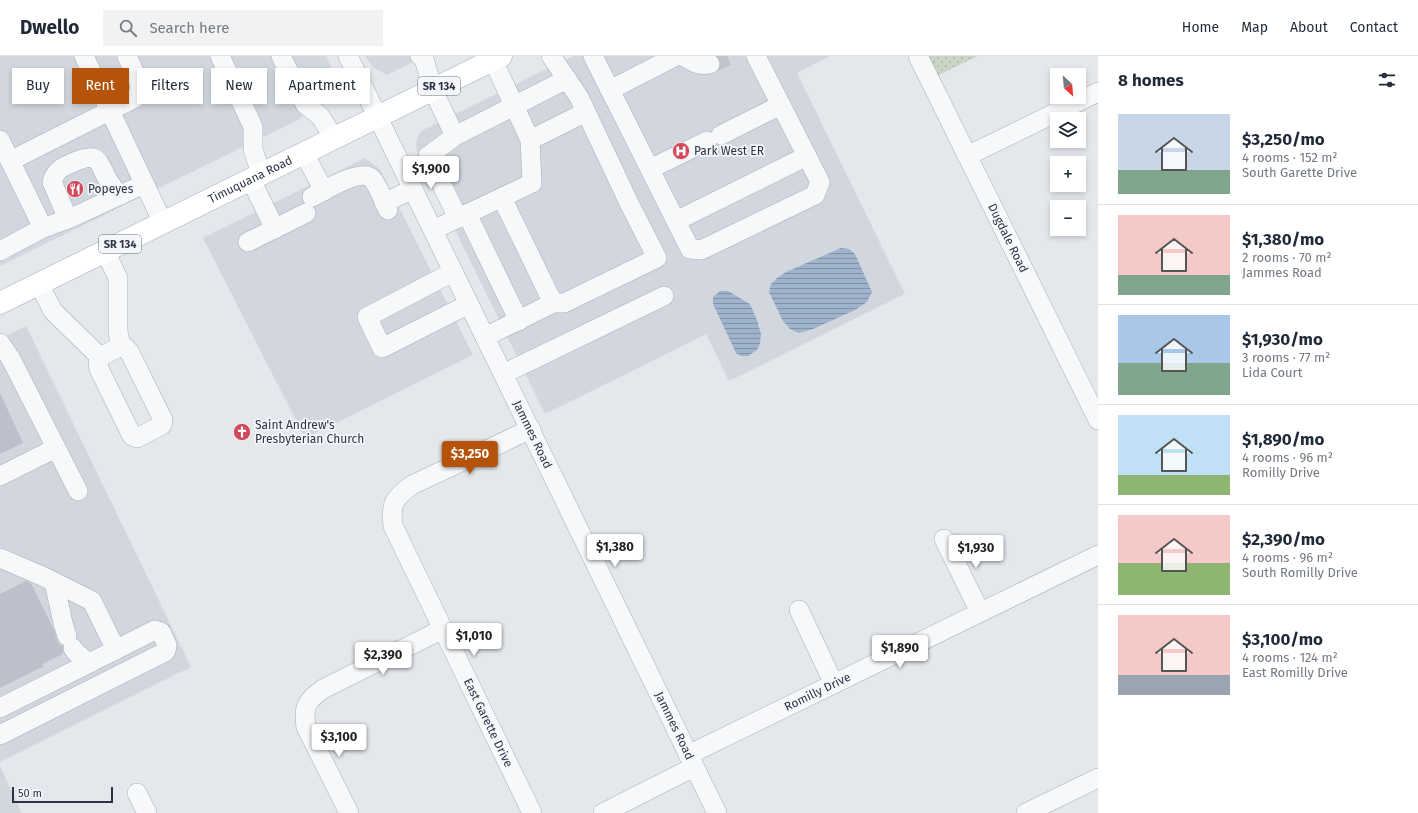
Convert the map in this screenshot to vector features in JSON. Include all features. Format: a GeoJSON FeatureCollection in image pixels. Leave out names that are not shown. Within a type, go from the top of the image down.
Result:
{"type":"FeatureCollection","features":[{"type":"Feature","properties":{"kind":"main road","name":"Timuquana Road"},"geometry":{"type":"LineString","coordinates":[[0,303],[433,90],[489,59]]}},
{"type":"Feature","properties":{"kind":"street"},"geometry":{"type":"LineString","coordinates":[[84,56],[163,223]]}},
{"type":"Feature","properties":{"kind":"street"},"geometry":{"type":"LineString","coordinates":[[10,161],[135,98],[139,93],[140,85],[126,56]]}},
{"type":"Feature","properties":{"kind":"street"},"geometry":{"type":"LineString","coordinates":[[220,56],[253,127],[253,149],[256,177],[276,228]]}},
{"type":"Feature","properties":{"kind":"street"},"geometry":{"type":"LineString","coordinates":[[281,56],[305,104],[320,116],[334,138]]}},
{"type":"Feature","properties":{"kind":"street","name":"Jammes Road"},"geometry":{"type":"LineString","coordinates":[[348,56],[717,813]]}},
{"type":"Feature","properties":{"kind":"street"},"geometry":{"type":"LineString","coordinates":[[420,56],[424,59],[433,90],[455,136]]}},
{"type":"Feature","properties":{"kind":"street"},"geometry":{"type":"LineString","coordinates":[[485,337],[553,304],[564,303],[657,258],[629,203],[579,97],[551,56]]}},
{"type":"Feature","properties":{"kind":"street"},"geometry":{"type":"LineString","coordinates":[[593,56],[690,249],[701,250],[815,195],[820,182],[756,56]]}},
{"type":"Feature","properties":{"kind":"street"},"geometry":{"type":"LineString","coordinates":[[610,90],[676,56]]}},
{"type":"Feature","properties":{"kind":"street"},"geometry":{"type":"LineString","coordinates":[[683,56],[702,66],[710,64]]}},
{"type":"Feature","properties":{"kind":"street","name":"Dugdale Road"},"geometry":{"type":"LineString","coordinates":[[918,56],[1098,420]]}},
{"type":"Feature","properties":{"kind":"street"},"geometry":{"type":"LineString","coordinates":[[433,230],[532,183],[530,140],[489,59]]}},
{"type":"Feature","properties":{"kind":"street"},"geometry":{"type":"LineString","coordinates":[[519,321],[462,216],[440,182],[428,156],[455,136],[567,79]]}},
{"type":"Feature","properties":{"kind":"street"},"geometry":{"type":"LineString","coordinates":[[967,156],[1098,92]]}},
{"type":"Feature","properties":{"kind":"street"},"geometry":{"type":"LineString","coordinates":[[650,169],[781,105]]}},
{"type":"Feature","properties":{"kind":"street"},"geometry":{"type":"LineString","coordinates":[[530,140],[586,112]]}},
{"type":"Feature","properties":{"kind":"street"},"geometry":{"type":"LineString","coordinates":[[0,140],[44,228]]}},
{"type":"Feature","properties":{"kind":"street"},"geometry":{"type":"LineString","coordinates":[[304,153],[314,200]]}},
{"type":"Feature","properties":{"kind":"street"},"geometry":{"type":"LineString","coordinates":[[676,221],[807,156]]}},
{"type":"Feature","properties":{"kind":"street"},"geometry":{"type":"LineString","coordinates":[[68,219],[52,182],[58,171],[77,160],[85,157],[94,158],[99,161],[112,187],[121,195]]}},
{"type":"Feature","properties":{"kind":"street"},"geometry":{"type":"LineString","coordinates":[[248,242],[276,228],[314,200],[353,177],[361,175],[369,177],[373,181],[386,206],[414,191],[440,182]]}},
{"type":"Feature","properties":{"kind":"street"},"geometry":{"type":"LineString","coordinates":[[0,251],[44,228],[68,219],[144,184]]}},
{"type":"Feature","properties":{"kind":"street"},"geometry":{"type":"LineString","coordinates":[[502,198],[553,304]]}},
{"type":"Feature","properties":{"kind":"street"},"geometry":{"type":"LineString","coordinates":[[105,251],[118,278],[118,332],[121,346]]}},
{"type":"Feature","properties":{"kind":"street"},"geometry":{"type":"LineString","coordinates":[[453,272],[367,317],[382,348],[469,304]]}},
{"type":"Feature","properties":{"kind":"street"},"geometry":{"type":"LineString","coordinates":[[39,284],[53,311],[100,357]]}},
{"type":"Feature","properties":{"kind":"street"},"geometry":{"type":"LineString","coordinates":[[503,374],[664,296]]}},
{"type":"Feature","properties":{"kind":"street"},"geometry":{"type":"LineString","coordinates":[[0,343],[5,361],[56,448],[78,491]]}},
{"type":"Feature","properties":{"kind":"street"},"geometry":{"type":"LineString","coordinates":[[121,346],[126,348],[130,353],[164,420],[162,425],[137,438],[132,436],[99,369],[98,363],[100,357],[121,346]]}},
{"type":"Feature","properties":{"kind":"street","name":"East Garette Drive"},"geometry":{"type":"LineString","coordinates":[[530,429],[412,485],[402,493],[395,502],[391,512],[393,526],[532,813]]}},
{"type":"Feature","properties":{"kind":"street"},"geometry":{"type":"LineString","coordinates":[[0,476],[56,448]]}},
{"type":"Feature","properties":{"kind":"street"},"geometry":{"type":"LineString","coordinates":[[944,539],[980,612]]}},
{"type":"Feature","properties":{"kind":"street","name":"Romilly Drive"},"geometry":{"type":"LineString","coordinates":[[603,813],[691,761],[834,684],[1098,555]]}},
{"type":"Feature","properties":{"kind":"street"},"geometry":{"type":"LineString","coordinates":[[3,563],[54,582],[92,601],[116,650]]}},
{"type":"Feature","properties":{"kind":"street"},"geometry":{"type":"LineString","coordinates":[[54,582],[63,623],[70,642],[74,651],[82,656],[88,664]]}},
{"type":"Feature","properties":{"kind":"street"},"geometry":{"type":"LineString","coordinates":[[799,610],[834,684]]}},
{"type":"Feature","properties":{"kind":"street"},"geometry":{"type":"LineString","coordinates":[[349,813],[306,727],[304,714],[307,705],[314,695],[323,689],[443,629]]}},
{"type":"Feature","properties":{"kind":"street"},"geometry":{"type":"LineString","coordinates":[[0,708],[155,630],[160,632],[167,645],[166,651],[163,653],[0,735]]}},
{"type":"Feature","properties":{"kind":"street"},"geometry":{"type":"LineString","coordinates":[[1026,813],[1098,778]]}},
{"type":"Feature","properties":{"kind":"street"},"geometry":{"type":"LineString","coordinates":[[137,793],[147,813]]}},
{"type":"Feature","properties":{"kind":"shaded area"},"geometry":{"type":"Polygon","coordinates":[[[0,56],[326,56],[332,68],[275,68],[275,104],[319,104],[303,112],[300,119],[0,266],[0,56]]]}},
{"type":"Feature","properties":{"kind":"shaded area"},"geometry":{"type":"Polygon","coordinates":[[[365,56],[425,56],[387,75],[374,68],[365,56]]]}},
{"type":"Feature","properties":{"kind":"shaded area"},"geometry":{"type":"Polygon","coordinates":[[[573,56],[830,56],[797,73],[905,294],[729,381],[706,334],[545,414],[417,152],[416,142],[421,131],[573,56]]]}},
{"type":"Feature","properties":{"kind":"shaded area"},"geometry":{"type":"Polygon","coordinates":[[[365,158],[380,169],[473,355],[305,438],[203,238],[365,158]]]}},
{"type":"Feature","properties":{"kind":"shaded area"},"geometry":{"type":"Polygon","coordinates":[[[26,326],[191,667],[0,762],[0,339],[26,326]]]}},
{"type":"Feature","properties":{"kind":"shaded area"},"geometry":{"type":"Polygon","coordinates":[[[0,766],[22,813],[0,813],[0,766]]]}},
{"type":"Feature","properties":{"kind":"green space"},"geometry":{"type":"Polygon","coordinates":[[[928,56],[978,56],[937,76],[928,56]]]}},
{"type":"Feature","properties":{"kind":"water"},"geometry":{"type":"Polygon","coordinates":[[[841,248],[849,249],[855,254],[872,292],[867,302],[855,310],[813,329],[799,333],[790,329],[783,321],[769,292],[771,284],[786,272],[841,248]]]}},
{"type":"Feature","properties":{"kind":"water"},"geometry":{"type":"Polygon","coordinates":[[[720,291],[728,291],[750,304],[757,320],[761,334],[760,343],[757,350],[748,356],[741,356],[736,353],[713,304],[713,297],[720,291]]]}},
{"type":"Feature","properties":{"kind":"building"},"geometry":{"type":"Polygon","coordinates":[[[0,393],[23,443],[0,454],[0,393]]]}},
{"type":"Feature","properties":{"kind":"building"},"geometry":{"type":"Polygon","coordinates":[[[26,581],[31,583],[54,630],[59,644],[63,646],[63,654],[42,664],[44,666],[0,688],[0,594],[26,581]]]}},
{"type":"Feature","properties":{"kind":"tunnel"},"geometry":{"type":"LineString","coordinates":[[710,64],[727,56]]}},
{"type":"Feature","properties":{"kind":"place","name":"Park West ER"},"geometry":{"type":"Point","coordinates":[681,151]}},
{"type":"Feature","properties":{"kind":"place","name":"Popeyes"},"geometry":{"type":"Point","coordinates":[75,189]}},
{"type":"Feature","properties":{"kind":"place","name":"Saint Andrew's Presbyterian Church"},"geometry":{"type":"Point","coordinates":[242,432]}}]}
